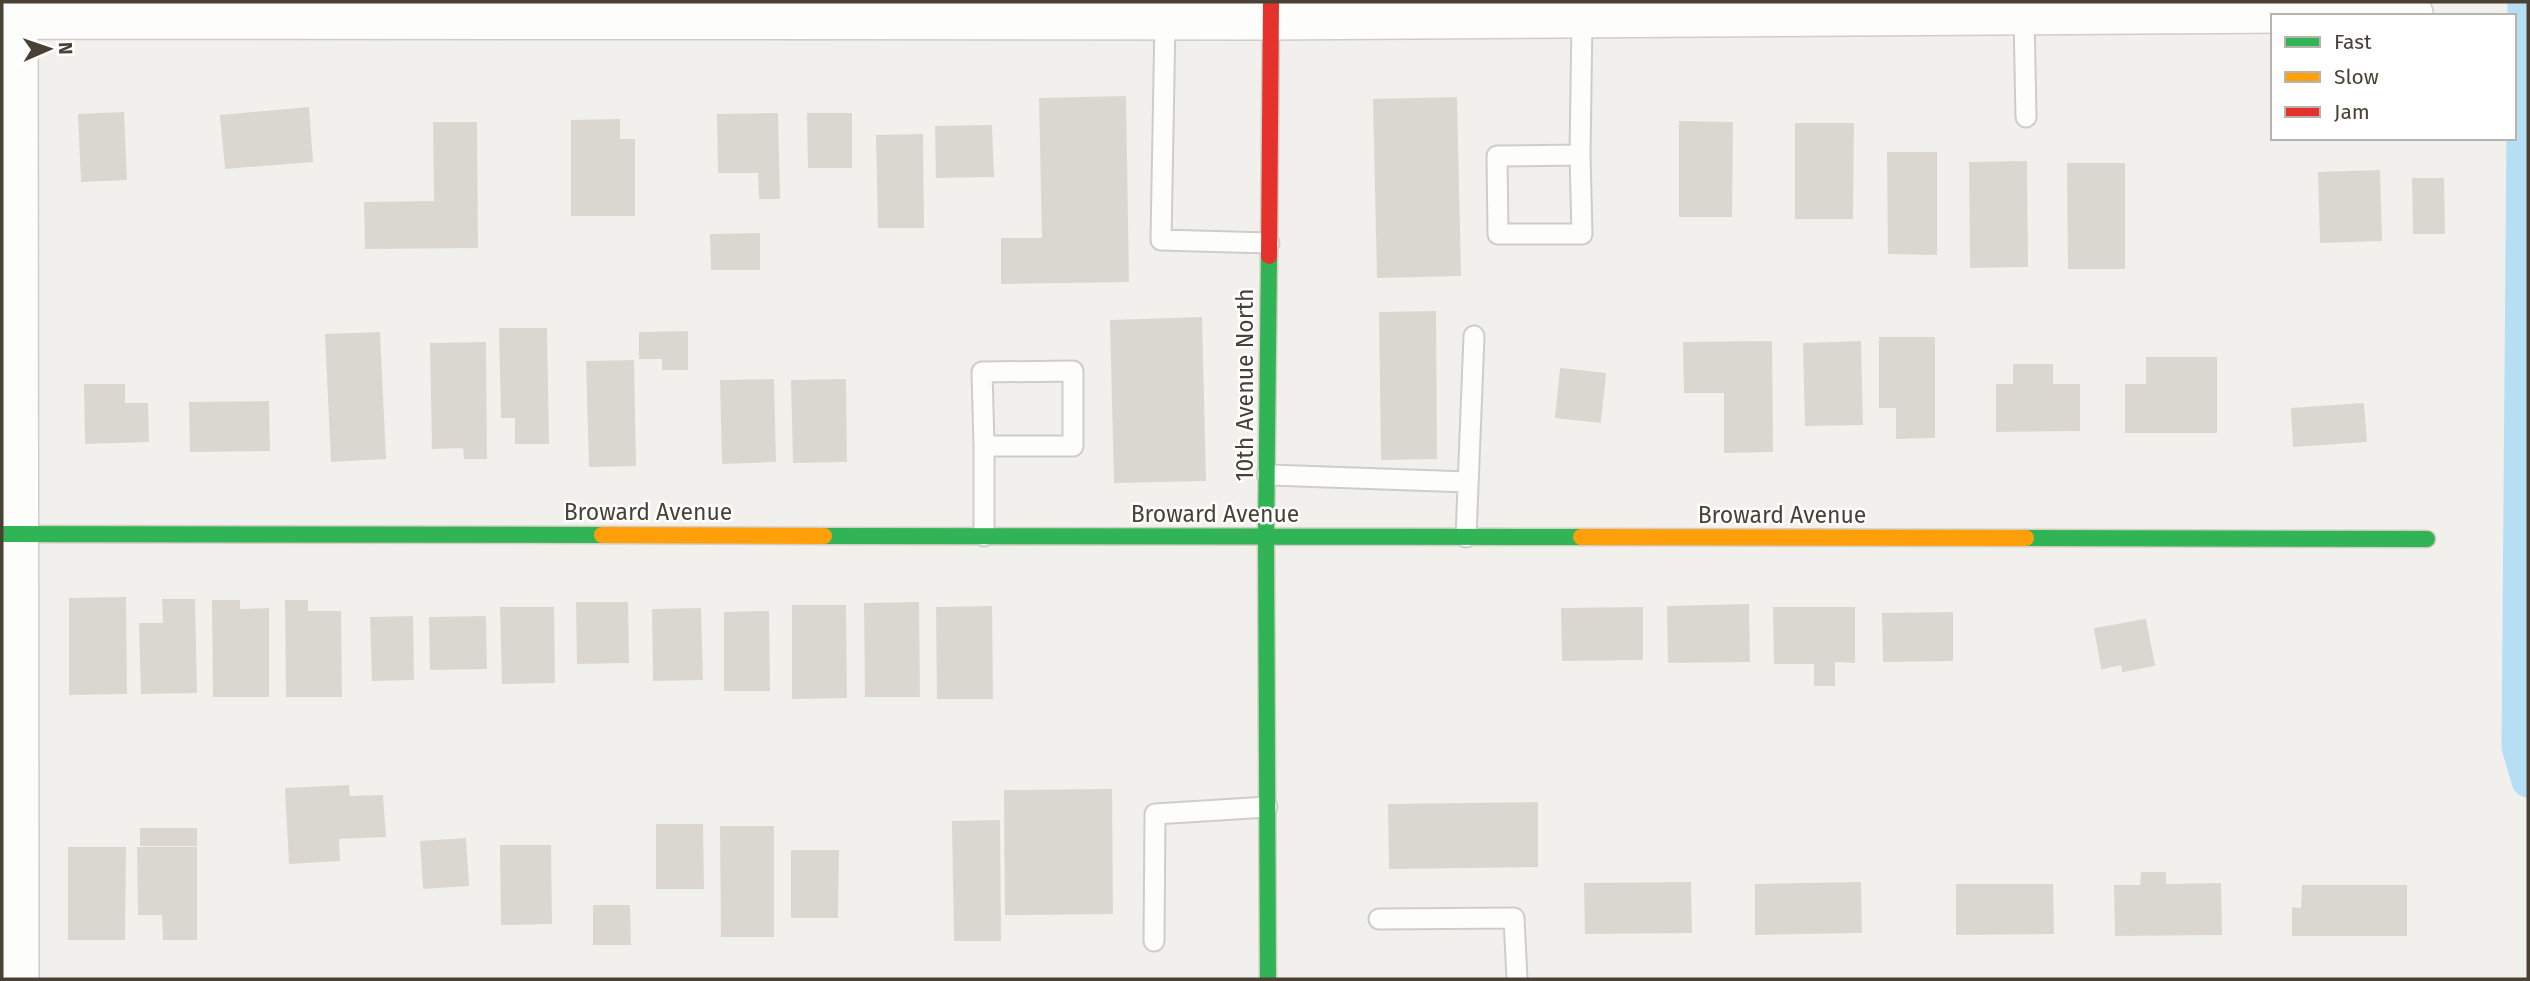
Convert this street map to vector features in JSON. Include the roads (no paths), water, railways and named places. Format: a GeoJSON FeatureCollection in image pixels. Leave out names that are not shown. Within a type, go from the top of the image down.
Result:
{"type":"FeatureCollection","features":[{"type":"Feature","properties":{"kind":"street"},"geometry":{"type":"LineString","coordinates":[[20,979],[11,820],[13,14],[756,11],[1165,21],[1271,12],[1474,11],[1581,19],[2414,13]]}},
{"type":"Feature","properties":{"kind":"street","name":"10th Avenue North"},"geometry":{"type":"LineString","coordinates":[[1268,979],[1266,536],[1271,12]]}},
{"type":"Feature","properties":{"kind":"street","name":"Broward Avenue"},"geometry":{"type":"LineString","coordinates":[[10,534],[2427,539]]}},
{"type":"Feature","properties":{"kind":"lane"},"geometry":{"type":"LineString","coordinates":[[2024,15],[2026,117]]}},
{"type":"Feature","properties":{"kind":"lane"},"geometry":{"type":"LineString","coordinates":[[1580,155],[1497,156],[1498,234],[1582,234],[1581,19]]}},
{"type":"Feature","properties":{"kind":"lane"},"geometry":{"type":"LineString","coordinates":[[1165,21],[1161,240],[1269,243]]}},
{"type":"Feature","properties":{"kind":"lane"},"geometry":{"type":"LineString","coordinates":[[1466,537],[1474,335]]}},
{"type":"Feature","properties":{"kind":"lane"},"geometry":{"type":"LineString","coordinates":[[984,446],[1073,446],[1073,371],[982,372],[984,536]]}},
{"type":"Feature","properties":{"kind":"lane"},"geometry":{"type":"LineString","coordinates":[[1267,475],[1468,482]]}},
{"type":"Feature","properties":{"kind":"lane"},"geometry":{"type":"LineString","coordinates":[[1154,941],[1155,814],[1267,807]]}},
{"type":"Feature","properties":{"kind":"lane"},"geometry":{"type":"LineString","coordinates":[[1379,919],[1514,918],[1517,979]]}},
{"type":"Feature","properties":{"kind":"waterway"},"geometry":{"type":"LineString","coordinates":[[2524,2],[2518,747],[2528,781]]}}]}
